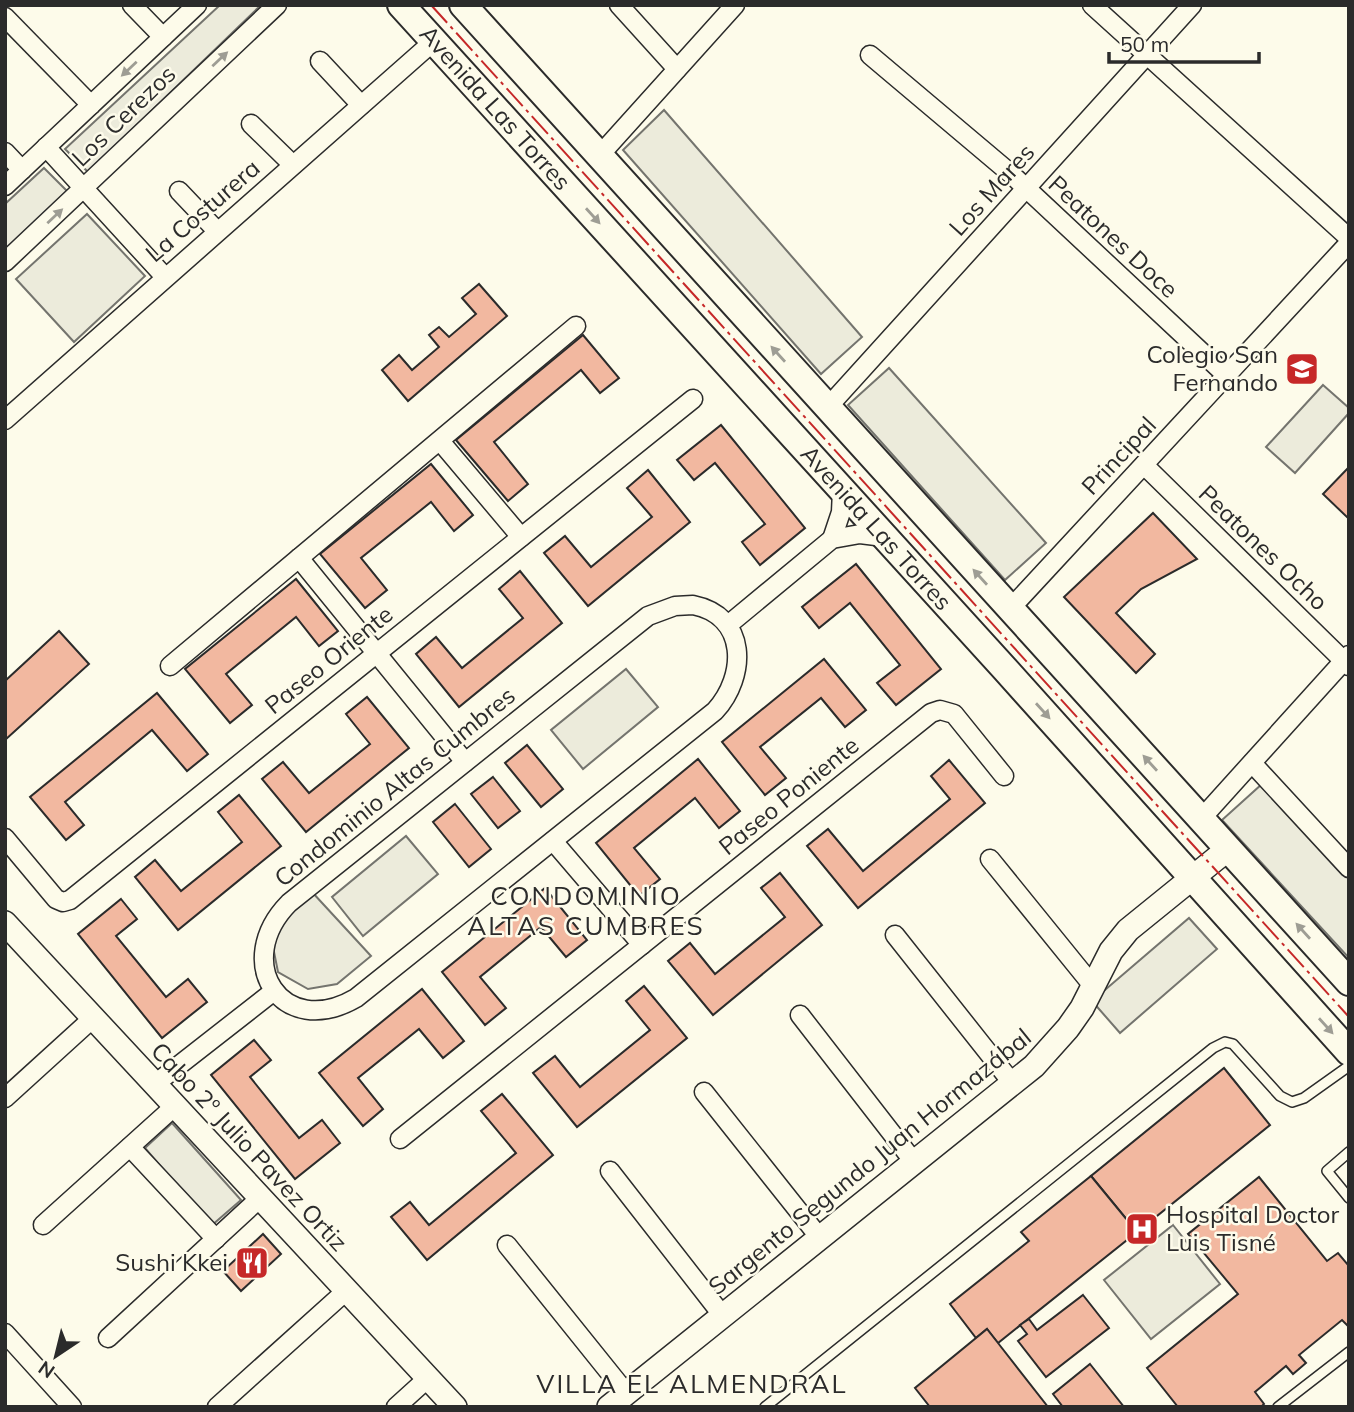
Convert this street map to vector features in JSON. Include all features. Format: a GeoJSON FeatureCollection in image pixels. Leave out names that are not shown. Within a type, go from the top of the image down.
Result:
{"type":"FeatureCollection","features":[{"type":"Feature","properties":{"kind":"main road","name":"Avenida Las Torres"},"geometry":{"type":"LineString","coordinates":[[401,5],[1349,1052]]}},
{"type":"Feature","properties":{"kind":"main road","name":"Avenida Las Torres"},"geometry":{"type":"LineString","coordinates":[[463,5],[1349,982]]}},
{"type":"Feature","properties":{"kind":"main road"},"geometry":{"type":"LineString","coordinates":[[769,409],[770,399],[778,388],[789,382],[803,382]]}},
{"type":"Feature","properties":{"kind":"main road"},"geometry":{"type":"LineString","coordinates":[[1004,668],[1025,660],[1032,652],[1037,638]]}},
{"type":"Feature","properties":{"kind":"street"},"geometry":{"type":"LineString","coordinates":[[132,5],[163,37]]}},
{"type":"Feature","properties":{"kind":"street","name":"Los Cerezos"},"geometry":{"type":"LineString","coordinates":[[5,186],[197,5]]}},
{"type":"Feature","properties":{"kind":"street","name":"Los Cerezos"},"geometry":{"type":"LineString","coordinates":[[5,262],[277,5]]}},
{"type":"Feature","properties":{"kind":"street"},"geometry":{"type":"LineString","coordinates":[[619,5],[677,69]]}},
{"type":"Feature","properties":{"kind":"street"},"geometry":{"type":"LineString","coordinates":[[599,156],[735,5]]}},
{"type":"Feature","properties":{"kind":"street"},"geometry":{"type":"LineString","coordinates":[[1092,5],[1349,240]]}},
{"type":"Feature","properties":{"kind":"street","name":"Los Mares"},"geometry":{"type":"LineString","coordinates":[[827,408],[1192,5]]}},
{"type":"Feature","properties":{"kind":"street"},"geometry":{"type":"LineString","coordinates":[[5,17],[91,105]]}},
{"type":"Feature","properties":{"kind":"street","name":"La Costurera"},"geometry":{"type":"LineString","coordinates":[[5,420],[434,41]]}},
{"type":"Feature","properties":{"kind":"street","name":"Peatones Doce"},"geometry":{"type":"LineString","coordinates":[[870,55],[990,156],[1226,375]]}},
{"type":"Feature","properties":{"kind":"street"},"geometry":{"type":"LineString","coordinates":[[320,61],[361,105]]}},
{"type":"Feature","properties":{"kind":"street"},"geometry":{"type":"LineString","coordinates":[[251,124],[293,165]]}},
{"type":"Feature","properties":{"kind":"street"},"geometry":{"type":"LineString","coordinates":[[46,147],[165,277]]}},
{"type":"Feature","properties":{"kind":"street"},"geometry":{"type":"LineString","coordinates":[[5,152],[22,170]]}},
{"type":"Feature","properties":{"kind":"street"},"geometry":{"type":"LineString","coordinates":[[179,191],[217,232]]}},
{"type":"Feature","properties":{"kind":"street","name":"Principal"},"geometry":{"type":"LineString","coordinates":[[1010,609],[1349,240]]}},
{"type":"Feature","properties":{"kind":"street"},"geometry":{"type":"LineString","coordinates":[[170,666],[576,326]]}},
{"type":"Feature","properties":{"kind":"street","name":"Paseo Oriente"},"geometry":{"type":"LineString","coordinates":[[5,838],[56,899],[67,901],[693,399]]}},
{"type":"Feature","properties":{"kind":"street"},"geometry":{"type":"LineString","coordinates":[[440,441],[521,537]]}},
{"type":"Feature","properties":{"kind":"street","name":"Peatones Ocho"},"geometry":{"type":"LineString","coordinates":[[1144,465],[1347,661]]}},
{"type":"Feature","properties":{"kind":"street"},"geometry":{"type":"LineString","coordinates":[[832,539],[841,512],[842,491]]}},
{"type":"Feature","properties":{"kind":"street"},"geometry":{"type":"LineString","coordinates":[[155,1084],[274,991],[291,1004],[312,1009],[323,1010],[346,1003],[705,720],[723,701],[734,680],[738,659],[728,625],[832,539],[860,534],[884,537]]}},
{"type":"Feature","properties":{"kind":"street"},"geometry":{"type":"LineString","coordinates":[[299,558],[465,762]]}},
{"type":"Feature","properties":{"kind":"street","name":"Condominio Altas Cumbres"},"geometry":{"type":"LineString","coordinates":[[274,991],[265,973],[264,954],[268,933],[280,912],[465,762],[648,616],[675,606],[693,605],[712,611],[728,625]]}},
{"type":"Feature","properties":{"kind":"street"},"geometry":{"type":"LineString","coordinates":[[1201,819],[1347,661]]}},
{"type":"Feature","properties":{"kind":"street","name":"Paseo Poniente"},"geometry":{"type":"LineString","coordinates":[[400,1139],[936,711],[945,710],[954,714],[1004,776]]}},
{"type":"Feature","properties":{"kind":"street"},"geometry":{"type":"LineString","coordinates":[[1252,763],[1349,868]]}},
{"type":"Feature","properties":{"kind":"street"},"geometry":{"type":"LineString","coordinates":[[553,841],[642,945]]}},
{"type":"Feature","properties":{"kind":"street","name":"Sargento Segundo Juan Hormazábal"},"geometry":{"type":"LineString","coordinates":[[618,1400],[1013,1084],[1068,1028],[1111,951],[1128,930],[1228,849]]}},
{"type":"Feature","properties":{"kind":"street"},"geometry":{"type":"LineString","coordinates":[[990,859],[1093,986]]}},
{"type":"Feature","properties":{"kind":"street","name":"Cabo 2º Julio Pavez Ortiz"},"geometry":{"type":"LineString","coordinates":[[8,930],[455,1407]]}},
{"type":"Feature","properties":{"kind":"street"},"geometry":{"type":"LineString","coordinates":[[895,935],[1013,1084]]}},
{"type":"Feature","properties":{"kind":"street"},"geometry":{"type":"LineString","coordinates":[[800,1015],[914,1162]]}},
{"type":"Feature","properties":{"kind":"street"},"geometry":{"type":"LineString","coordinates":[[5,1098],[93,1018]]}},
{"type":"Feature","properties":{"kind":"street"},"geometry":{"type":"LineString","coordinates":[[704,1092],[820,1238]]}},
{"type":"Feature","properties":{"kind":"street"},"geometry":{"type":"LineString","coordinates":[[43,1225],[175,1107]]}},
{"type":"Feature","properties":{"kind":"street"},"geometry":{"type":"LineString","coordinates":[[130,1147],[216,1239]]}},
{"type":"Feature","properties":{"kind":"street"},"geometry":{"type":"LineString","coordinates":[[610,1171],[723,1316]]}},
{"type":"Feature","properties":{"kind":"street"},"geometry":{"type":"LineString","coordinates":[[108,1338],[260,1198]]}},
{"type":"Feature","properties":{"kind":"street"},"geometry":{"type":"LineString","coordinates":[[507,1245],[618,1400]]}},
{"type":"Feature","properties":{"kind":"street"},"geometry":{"type":"LineString","coordinates":[[217,1407],[346,1291]]}},
{"type":"Feature","properties":{"kind":"street"},"geometry":{"type":"LineString","coordinates":[[5,1333],[72,1407]]}},
{"type":"Feature","properties":{"kind":"street"},"geometry":{"type":"LineString","coordinates":[[397,1407],[428,1378]]}},
{"type":"Feature","properties":{"kind":"lane"},"geometry":{"type":"LineString","coordinates":[[765,1407],[1213,1048],[1225,1042],[1233,1044],[1280,1096],[1292,1102],[1304,1098],[1349,1066]]}},
{"type":"Feature","properties":{"kind":"lane"},"geometry":{"type":"LineString","coordinates":[[1349,1152],[1326,1171],[1349,1198]]}},
{"type":"Feature","properties":{"kind":"lane"},"geometry":{"type":"LineString","coordinates":[[1278,1407],[1349,1352]]}},
{"type":"Feature","properties":{"kind":"shaded area"},"geometry":{"type":"Polygon","coordinates":[[[220,5],[261,5],[88,172],[65,149],[220,5]]]}},
{"type":"Feature","properties":{"kind":"shaded area"},"geometry":{"type":"Polygon","coordinates":[[[664,110],[862,337],[821,374],[623,150],[664,110]]]}},
{"type":"Feature","properties":{"kind":"shaded area"},"geometry":{"type":"Polygon","coordinates":[[[44,168],[69,193],[5,252],[5,204],[44,168]]]}},
{"type":"Feature","properties":{"kind":"shaded area"},"geometry":{"type":"Polygon","coordinates":[[[87,214],[145,276],[74,342],[16,279],[87,214]]]}},
{"type":"Feature","properties":{"kind":"shaded area"},"geometry":{"type":"Polygon","coordinates":[[[889,368],[1046,543],[1005,580],[848,405],[889,368]]]}},
{"type":"Feature","properties":{"kind":"shaded area"},"geometry":{"type":"Polygon","coordinates":[[[1323,385],[1349,408],[1349,413],[1295,473],[1266,447],[1323,385]]]}},
{"type":"Feature","properties":{"kind":"shaded area"},"geometry":{"type":"Polygon","coordinates":[[[626,669],[658,707],[583,769],[551,730],[626,669]]]}},
{"type":"Feature","properties":{"kind":"shaded area"},"geometry":{"type":"Polygon","coordinates":[[[1262,784],[1349,879],[1349,958],[1222,820],[1262,784]]]}},
{"type":"Feature","properties":{"kind":"shaded area"},"geometry":{"type":"Polygon","coordinates":[[[406,836],[438,874],[363,936],[332,897],[406,836]]]}},
{"type":"Feature","properties":{"kind":"shaded area"},"geometry":{"type":"Polygon","coordinates":[[[312,892],[371,956],[337,984],[308,989],[278,972],[272,942],[285,917],[312,892]]]}},
{"type":"Feature","properties":{"kind":"shaded area"},"geometry":{"type":"Polygon","coordinates":[[[1189,918],[1217,949],[1120,1033],[1092,1001],[1189,918]]]}},
{"type":"Feature","properties":{"kind":"shaded area"},"geometry":{"type":"Polygon","coordinates":[[[172,1123],[241,1200],[211,1226],[145,1148],[172,1123]]]}},
{"type":"Feature","properties":{"kind":"shaded area"},"geometry":{"type":"Polygon","coordinates":[[[1173,1225],[1220,1284],[1151,1339],[1104,1280],[1173,1225]]]}},
{"type":"Feature","properties":{"kind":"building"},"geometry":{"type":"Polygon","coordinates":[[[479,284],[507,316],[408,401],[382,370],[399,355],[412,370],[439,347],[429,335],[439,327],[449,337],[476,314],[462,298],[479,284]]]}},
{"type":"Feature","properties":{"kind":"building"},"geometry":{"type":"Polygon","coordinates":[[[583,335],[619,378],[600,393],[581,370],[494,442],[528,484],[508,501],[456,440],[583,335]]]}},
{"type":"Feature","properties":{"kind":"building"},"geometry":{"type":"Polygon","coordinates":[[[721,425],[805,528],[760,565],[742,542],[765,524],[715,463],[694,480],[677,460],[721,425]]]}},
{"type":"Feature","properties":{"kind":"building"},"geometry":{"type":"Polygon","coordinates":[[[431,464],[473,515],[454,531],[431,502],[361,558],[387,590],[365,608],[320,554],[431,464]]]}},
{"type":"Feature","properties":{"kind":"building"},"geometry":{"type":"Polygon","coordinates":[[[1349,467],[1349,519],[1323,494],[1349,467]]]}},
{"type":"Feature","properties":{"kind":"building"},"geometry":{"type":"Polygon","coordinates":[[[648,470],[690,522],[588,606],[544,553],[565,536],[591,567],[652,517],[627,488],[648,470]]]}},
{"type":"Feature","properties":{"kind":"building"},"geometry":{"type":"Polygon","coordinates":[[[1153,513],[1197,559],[1141,589],[1116,613],[1155,654],[1136,673],[1064,597],[1153,513]]]}},
{"type":"Feature","properties":{"kind":"building"},"geometry":{"type":"Polygon","coordinates":[[[856,564],[941,669],[896,705],[877,683],[900,665],[850,603],[819,628],[802,607],[856,564]]]}},
{"type":"Feature","properties":{"kind":"building"},"geometry":{"type":"Polygon","coordinates":[[[520,571],[562,623],[459,707],[416,654],[436,637],[462,668],[523,618],[499,589],[520,571]]]}},
{"type":"Feature","properties":{"kind":"building"},"geometry":{"type":"Polygon","coordinates":[[[296,579],[338,631],[319,646],[296,617],[226,674],[252,705],[230,723],[185,669],[296,579]]]}},
{"type":"Feature","properties":{"kind":"building"},"geometry":{"type":"Polygon","coordinates":[[[59,631],[89,664],[5,740],[5,681],[59,631]]]}},
{"type":"Feature","properties":{"kind":"building"},"geometry":{"type":"Polygon","coordinates":[[[824,659],[866,710],[845,727],[821,698],[760,747],[786,778],[765,795],[722,742],[824,659]]]}},
{"type":"Feature","properties":{"kind":"building"},"geometry":{"type":"Polygon","coordinates":[[[157,693],[208,754],[187,771],[152,730],[65,802],[84,825],[66,840],[30,797],[157,693]]]}},
{"type":"Feature","properties":{"kind":"building"},"geometry":{"type":"Polygon","coordinates":[[[367,697],[409,748],[306,832],[262,779],[283,762],[309,793],[370,744],[346,714],[367,697]]]}},
{"type":"Feature","properties":{"kind":"building"},"geometry":{"type":"Polygon","coordinates":[[[527,745],[563,789],[541,807],[505,763],[527,745]]]}},
{"type":"Feature","properties":{"kind":"building"},"geometry":{"type":"Polygon","coordinates":[[[698,759],[740,811],[719,828],[695,798],[634,848],[660,879],[639,896],[596,843],[698,759]]]}},
{"type":"Feature","properties":{"kind":"building"},"geometry":{"type":"Polygon","coordinates":[[[949,760],[985,803],[858,908],[807,846],[828,829],[863,871],[950,799],[931,776],[949,760]]]}},
{"type":"Feature","properties":{"kind":"building"},"geometry":{"type":"Polygon","coordinates":[[[493,777],[520,811],[498,828],[471,794],[493,777]]]}},
{"type":"Feature","properties":{"kind":"building"},"geometry":{"type":"Polygon","coordinates":[[[239,795],[281,846],[178,930],[135,877],[155,860],[181,891],[242,842],[218,812],[239,795]]]}},
{"type":"Feature","properties":{"kind":"building"},"geometry":{"type":"Polygon","coordinates":[[[455,804],[491,849],[469,867],[433,822],[455,804]]]}},
{"type":"Feature","properties":{"kind":"building"},"geometry":{"type":"Polygon","coordinates":[[[780,873],[822,925],[713,1015],[668,961],[690,943],[715,974],[785,917],[761,888],[780,873]]]}},
{"type":"Feature","properties":{"kind":"building"},"geometry":{"type":"Polygon","coordinates":[[[545,888],[587,940],[566,957],[541,927],[480,977],[506,1008],[485,1025],[442,972],[545,888]]]}},
{"type":"Feature","properties":{"kind":"building"},"geometry":{"type":"Polygon","coordinates":[[[121,899],[137,919],[116,936],[166,997],[188,979],[207,1002],[162,1038],[78,934],[121,899]]]}},
{"type":"Feature","properties":{"kind":"building"},"geometry":{"type":"Polygon","coordinates":[[[644,986],[687,1038],[577,1127],[533,1073],[555,1056],[580,1087],[650,1030],[626,1001],[644,986]]]}},
{"type":"Feature","properties":{"kind":"building"},"geometry":{"type":"Polygon","coordinates":[[[422,989],[464,1041],[443,1058],[419,1029],[358,1078],[383,1109],[363,1126],[319,1073],[422,989]]]}},
{"type":"Feature","properties":{"kind":"building"},"geometry":{"type":"Polygon","coordinates":[[[254,1040],[271,1060],[250,1077],[299,1138],[322,1120],[340,1143],[295,1179],[211,1075],[254,1040]]]}},
{"type":"Feature","properties":{"kind":"building"},"geometry":{"type":"Polygon","coordinates":[[[1224,1068],[1270,1125],[1137,1232],[1091,1176],[1224,1068]]]}},
{"type":"Feature","properties":{"kind":"building"},"geometry":{"type":"Polygon","coordinates":[[[502,1094],[553,1155],[427,1260],[391,1217],[410,1202],[429,1225],[516,1153],[481,1111],[502,1094]]]}},
{"type":"Feature","properties":{"kind":"building"},"geometry":{"type":"Polygon","coordinates":[[[1091,1176],[1137,1232],[998,1343],[987,1329],[976,1338],[950,1304],[1029,1241],[1021,1232],[1091,1176]]]}},
{"type":"Feature","properties":{"kind":"building"},"geometry":{"type":"Polygon","coordinates":[[[1259,1177],[1327,1261],[1338,1253],[1349,1266],[1349,1327],[1342,1320],[1299,1355],[1306,1363],[1293,1374],[1286,1366],[1255,1392],[1264,1404],[1261,1407],[1178,1407],[1147,1368],[1238,1294],[1188,1234],[1259,1177]]]}},
{"type":"Feature","properties":{"kind":"building","name":"Sushi Kkei"},"geometry":{"type":"Polygon","coordinates":[[[263,1234],[281,1254],[241,1291],[223,1271],[263,1234]]]}},
{"type":"Feature","properties":{"kind":"building"},"geometry":{"type":"Polygon","coordinates":[[[1083,1295],[1109,1328],[1046,1377],[1018,1341],[1027,1334],[1020,1325],[1029,1319],[1037,1330],[1083,1295]]]}},
{"type":"Feature","properties":{"kind":"building"},"geometry":{"type":"Polygon","coordinates":[[[987,1329],[1048,1407],[930,1407],[915,1388],[987,1329]]]}},
{"type":"Feature","properties":{"kind":"building"},"geometry":{"type":"Polygon","coordinates":[[[1090,1364],[1124,1407],[1063,1407],[1053,1394],[1090,1364]]]}},
{"type":"Feature","properties":{"kind":"power"},"geometry":{"type":"LineString","coordinates":[[431,5],[1349,1017]]}},
{"type":"Feature","properties":{"kind":"place","name":"Colegio San Fernando"},"geometry":{"type":"Point","coordinates":[1302,369]}},
{"type":"Feature","properties":{"kind":"place","name":"Hospital Doctor Luis Tisné"},"geometry":{"type":"Point","coordinates":[1142,1229]}},
{"type":"Feature","properties":{"kind":"place","name":"Sushi Kkei"},"geometry":{"type":"Point","coordinates":[252,1263]}},
{"type":"Feature","properties":{"kind":"district","name":"CONDOMINIO ALTAS CUMBRES"},"geometry":{"type":"Point","coordinates":[586,911]}},
{"type":"Feature","properties":{"kind":"district","name":"VILLA EL ALMENDRAL"},"geometry":{"type":"Point","coordinates":[692,1384]}}]}
